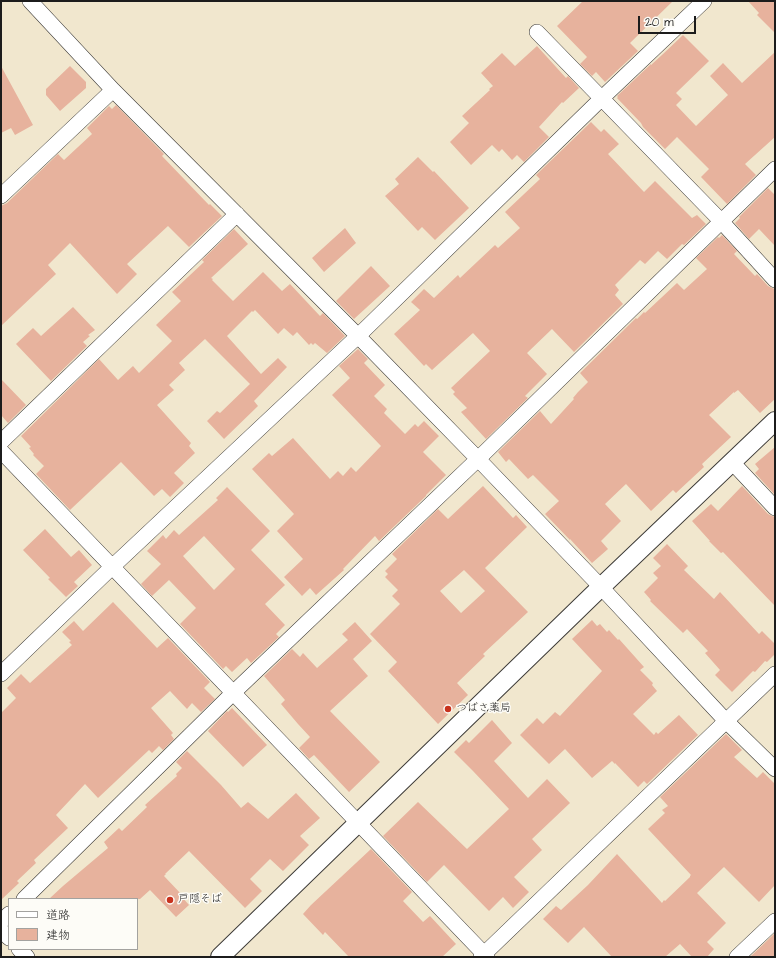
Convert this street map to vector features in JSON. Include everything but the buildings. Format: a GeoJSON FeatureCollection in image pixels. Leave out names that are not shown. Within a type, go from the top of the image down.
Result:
{"type":"FeatureCollection","features":[{"type":"Feature","properties":{"kind":"street"},"geometry":{"type":"LineString","coordinates":[[30,1],[113,90],[478,459],[602,587],[726,721],[775,769]]}},
{"type":"Feature","properties":{"kind":"street"},"geometry":{"type":"LineString","coordinates":[[1,674],[112,567],[358,336],[602,98],[704,1]]}},
{"type":"Feature","properties":{"kind":"street"},"geometry":{"type":"LineString","coordinates":[[538,32],[775,280]]}},
{"type":"Feature","properties":{"kind":"street"},"geometry":{"type":"LineString","coordinates":[[1,196],[113,90]]}},
{"type":"Feature","properties":{"kind":"street"},"geometry":{"type":"LineString","coordinates":[[25,898],[233,693],[478,459],[720,221],[775,169]]}},
{"type":"Feature","properties":{"kind":"street"},"geometry":{"type":"LineString","coordinates":[[1,442],[237,214]]}},
{"type":"Feature","properties":{"kind":"street"},"geometry":{"type":"LineString","coordinates":[[220,957],[775,421]]}},
{"type":"Feature","properties":{"kind":"street"},"geometry":{"type":"LineString","coordinates":[[1,451],[484,956],[775,674]]}},
{"type":"Feature","properties":{"kind":"street"},"geometry":{"type":"LineString","coordinates":[[732,462],[775,508]]}},
{"type":"Feature","properties":{"kind":"street"},"geometry":{"type":"LineString","coordinates":[[737,957],[775,920]]}},
{"type":"Feature","properties":{"kind":"place","name":"つばさ薬局"},"geometry":{"type":"Point","coordinates":[448,709]}},
{"type":"Feature","properties":{"kind":"place","name":"戸隠そば"},"geometry":{"type":"Point","coordinates":[170,900]}}]}
